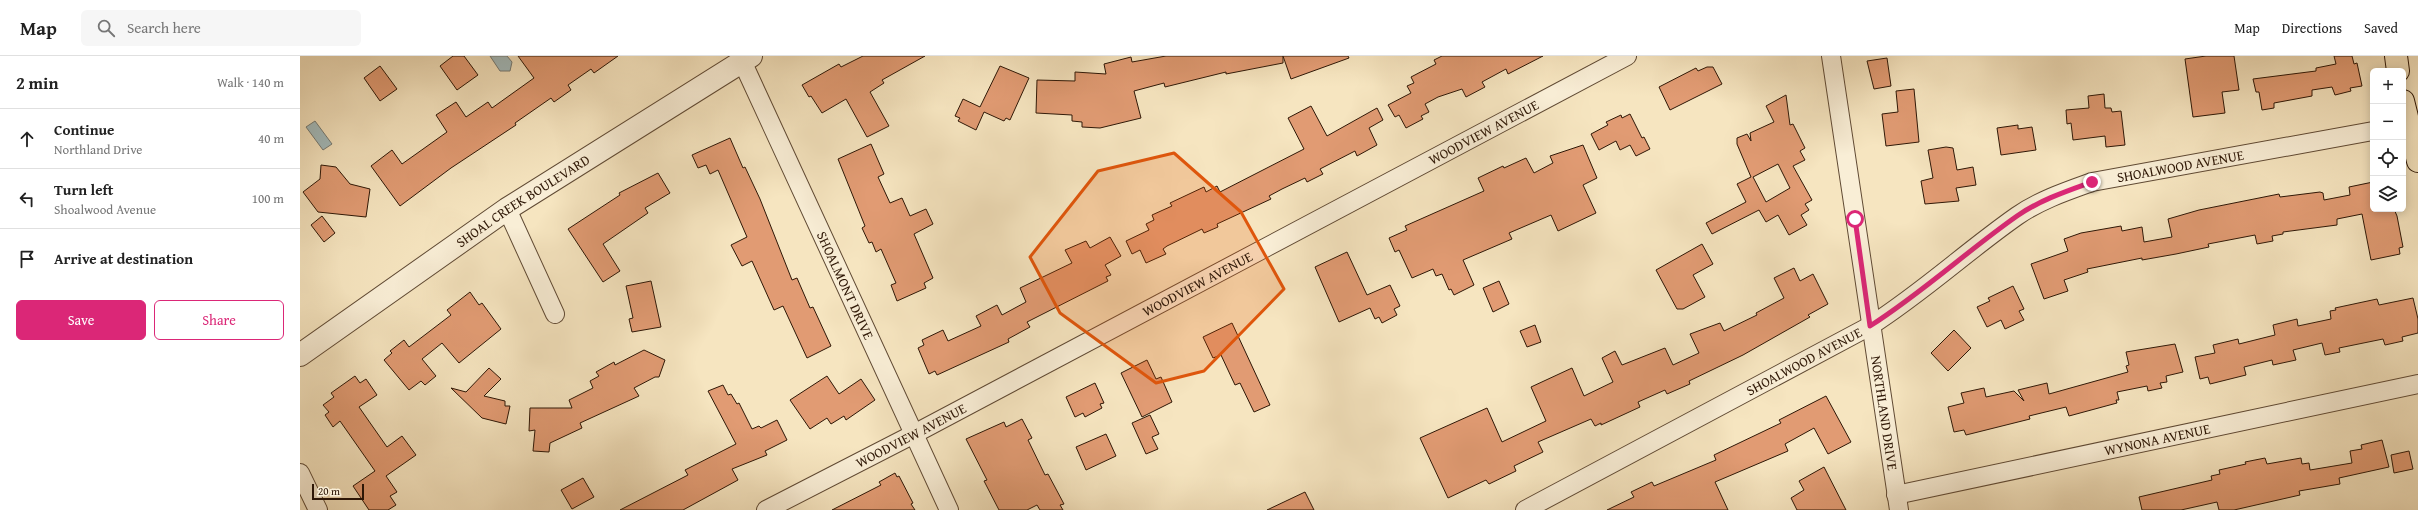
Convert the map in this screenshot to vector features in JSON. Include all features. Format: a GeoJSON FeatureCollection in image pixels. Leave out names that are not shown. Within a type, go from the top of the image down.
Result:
{"type":"FeatureCollection","features":[{"type":"Feature","properties":{"kind":"main road"},"geometry":{"type":"LineString","coordinates":[[2396,56],[2398,68]]}},
{"type":"Feature","properties":{"kind":"main road"},"geometry":{"type":"LineString","coordinates":[[2404,104],[2418,161]]}},
{"type":"Feature","properties":{"kind":"street","name":"WOODVIEW AVENUE"},"geometry":{"type":"LineString","coordinates":[[766,510],[914,434],[1627,56]]}},
{"type":"Feature","properties":{"kind":"street","name":"NORTHLAND DRIVE"},"geometry":{"type":"LineString","coordinates":[[1831,56],[1897,502]]}},
{"type":"Feature","properties":{"kind":"street","name":"SHOALMONT DRIVE"},"geometry":{"type":"LineString","coordinates":[[746,59],[949,510]]}},
{"type":"Feature","properties":{"kind":"street","name":"SHOAL CREEK BOULEVARD"},"geometry":{"type":"LineString","coordinates":[[300,355],[507,209],[746,59]]}},
{"type":"Feature","properties":{"kind":"street","name":"SHOALWOOD AVENUE"},"geometry":{"type":"LineString","coordinates":[[1525,510],[1870,326],[1908,302],[2018,216],[2058,193],[2092,182],[2370,131]]}},
{"type":"Feature","properties":{"kind":"street"},"geometry":{"type":"LineString","coordinates":[[507,209],[555,314]]}},
{"type":"Feature","properties":{"kind":"street","name":"WYNONA AVENUE"},"geometry":{"type":"LineString","coordinates":[[1897,502],[2418,384]]}},
{"type":"Feature","properties":{"kind":"street"},"geometry":{"type":"LineString","coordinates":[[300,473],[318,510]]}},
{"type":"Feature","properties":{"kind":"highlighted area"},"geometry":{"type":"Polygon","coordinates":[[[1174,153],[1241,212],[1284,289],[1204,371],[1156,383],[1060,313],[1030,257],[1098,171],[1174,153]]]}},
{"type":"Feature","properties":{"kind":"water"},"geometry":{"type":"Polygon","coordinates":[[[490,56],[507,56],[512,62],[510,71],[500,71],[490,56]]]}},
{"type":"Feature","properties":{"kind":"water"},"geometry":{"type":"Polygon","coordinates":[[[315,121],[332,144],[323,150],[306,127],[315,121]]]}},
{"type":"Feature","properties":{"kind":"building"},"geometry":{"type":"Polygon","coordinates":[[[453,56],[464,56],[478,75],[457,90],[440,66],[453,56]]]}},
{"type":"Feature","properties":{"kind":"building"},"geometry":{"type":"Polygon","coordinates":[[[518,56],[618,56],[594,73],[591,69],[568,85],[571,90],[554,102],[551,98],[515,123],[516,125],[451,168],[400,206],[371,166],[392,150],[402,164],[447,132],[436,115],[456,102],[466,117],[488,102],[492,108],[534,78],[518,56]]]}},
{"type":"Feature","properties":{"kind":"building"},"geometry":{"type":"Polygon","coordinates":[[[863,56],[925,56],[882,80],[884,83],[870,92],[889,126],[867,137],[846,99],[822,113],[811,96],[809,97],[802,85],[839,64],[841,67],[863,56]]]}},
{"type":"Feature","properties":{"kind":"building"},"geometry":{"type":"Polygon","coordinates":[[[1166,56],[1283,56],[1283,63],[1226,74],[1226,72],[1165,87],[1164,83],[1134,91],[1141,118],[1100,128],[1082,127],[1082,122],[1072,121],[1072,115],[1036,113],[1037,80],[1075,81],[1075,72],[1106,74],[1104,64],[1131,57],[1132,62],[1166,56]]]}},
{"type":"Feature","properties":{"kind":"building"},"geometry":{"type":"Polygon","coordinates":[[[1283,56],[1348,56],[1349,58],[1291,79],[1283,56]]]}},
{"type":"Feature","properties":{"kind":"building"},"geometry":{"type":"Polygon","coordinates":[[[1442,56],[1543,56],[1508,74],[1506,69],[1482,82],[1485,87],[1466,97],[1462,89],[1438,97],[1425,104],[1429,112],[1421,116],[1423,119],[1406,128],[1399,115],[1395,117],[1388,105],[1411,93],[1407,86],[1414,83],[1411,77],[1436,64],[1434,60],[1442,56]]]}},
{"type":"Feature","properties":{"kind":"building"},"geometry":{"type":"Polygon","coordinates":[[[2206,56],[2234,56],[2239,90],[2222,92],[2225,113],[2193,117],[2185,59],[2206,56]]]}},
{"type":"Feature","properties":{"kind":"building"},"geometry":{"type":"Polygon","coordinates":[[[2334,56],[2352,56],[2354,64],[2357,63],[2362,86],[2350,88],[2351,91],[2335,95],[2332,87],[2312,90],[2312,96],[2274,103],[2274,108],[2262,110],[2259,92],[2256,92],[2253,79],[2316,71],[2316,68],[2336,64],[2334,56]]]}},
{"type":"Feature","properties":{"kind":"building"},"geometry":{"type":"Polygon","coordinates":[[[1887,58],[1891,86],[1874,89],[1867,61],[1887,58]]]}},
{"type":"Feature","properties":{"kind":"building"},"geometry":{"type":"Polygon","coordinates":[[[380,66],[397,89],[380,101],[364,78],[380,66]]]}},
{"type":"Feature","properties":{"kind":"building"},"geometry":{"type":"Polygon","coordinates":[[[1000,66],[1029,78],[1010,120],[1006,118],[1004,121],[984,112],[976,130],[958,121],[960,118],[955,116],[963,99],[980,107],[1000,66]]]}},
{"type":"Feature","properties":{"kind":"building"},"geometry":{"type":"Polygon","coordinates":[[[1707,67],[1713,67],[1722,84],[1670,110],[1659,87],[1696,68],[1698,71],[1707,67]]]}},
{"type":"Feature","properties":{"kind":"building"},"geometry":{"type":"Polygon","coordinates":[[[1914,89],[1919,142],[1886,146],[1882,114],[1898,112],[1896,91],[1914,89]]]}},
{"type":"Feature","properties":{"kind":"building"},"geometry":{"type":"Polygon","coordinates":[[[2104,94],[2105,108],[2111,108],[2112,112],[2121,111],[2125,145],[2106,147],[2105,136],[2073,140],[2071,123],[2067,124],[2066,110],[2089,108],[2088,96],[2104,94]]]}},
{"type":"Feature","properties":{"kind":"building"},"geometry":{"type":"Polygon","coordinates":[[[1786,95],[1790,125],[1793,124],[1805,148],[1800,151],[1805,160],[1793,166],[1812,200],[1805,204],[1809,210],[1801,215],[1807,225],[1789,235],[1778,215],[1766,222],[1759,210],[1712,234],[1706,223],[1746,202],[1737,184],[1751,177],[1737,144],[1737,138],[1747,134],[1751,141],[1750,133],[1774,122],[1766,106],[1786,95]],[[1778,164],[1753,177],[1766,202],[1790,188],[1778,164]]]}},
{"type":"Feature","properties":{"kind":"building"},"geometry":{"type":"Polygon","coordinates":[[[1311,106],[1327,136],[1377,108],[1383,120],[1369,128],[1377,145],[1357,156],[1355,151],[1320,169],[1323,174],[1307,182],[1305,178],[1282,189],[1269,196],[1271,199],[1217,224],[1218,227],[1204,233],[1202,229],[1167,246],[1163,249],[1166,254],[1146,263],[1140,250],[1132,254],[1126,241],[1149,230],[1146,224],[1154,220],[1152,215],[1172,206],[1170,203],[1204,187],[1206,192],[1217,186],[1220,192],[1304,149],[1288,118],[1311,106]]]}},
{"type":"Feature","properties":{"kind":"building"},"geometry":{"type":"Polygon","coordinates":[[[1630,114],[1642,138],[1644,137],[1650,149],[1636,156],[1630,145],[1620,150],[1616,141],[1599,150],[1591,134],[1608,125],[1606,122],[1621,115],[1622,118],[1630,114]]]}},
{"type":"Feature","properties":{"kind":"building"},"geometry":{"type":"Polygon","coordinates":[[[2018,125],[2018,129],[2032,127],[2036,150],[2001,155],[1997,128],[2018,125]]]}},
{"type":"Feature","properties":{"kind":"building"},"geometry":{"type":"Polygon","coordinates":[[[730,138],[743,168],[745,167],[760,199],[792,280],[797,278],[810,308],[813,307],[831,346],[807,358],[783,306],[774,310],[752,261],[742,266],[731,245],[747,237],[718,170],[710,174],[706,165],[698,168],[692,155],[730,138]]]}},
{"type":"Feature","properties":{"kind":"building"},"geometry":{"type":"Polygon","coordinates":[[[871,144],[884,174],[878,177],[890,203],[902,198],[910,216],[926,209],[933,224],[914,234],[933,278],[924,283],[926,288],[897,301],[891,285],[896,283],[881,249],[876,252],[872,242],[869,243],[862,228],[865,226],[838,159],[871,144]]]}},
{"type":"Feature","properties":{"kind":"building"},"geometry":{"type":"Polygon","coordinates":[[[1583,145],[1597,178],[1583,185],[1596,213],[1558,231],[1551,215],[1509,233],[1512,239],[1463,260],[1474,285],[1454,295],[1451,289],[1449,290],[1442,274],[1436,276],[1433,269],[1412,278],[1399,250],[1395,252],[1389,238],[1407,230],[1405,226],[1484,191],[1478,178],[1503,166],[1504,168],[1526,158],[1534,173],[1553,163],[1550,156],[1583,145]]]}},
{"type":"Feature","properties":{"kind":"building"},"geometry":{"type":"Polygon","coordinates":[[[1946,147],[1953,148],[1957,170],[1973,167],[1976,185],[1956,188],[1959,201],[1925,204],[1921,181],[1933,178],[1928,150],[1946,147]]]}},
{"type":"Feature","properties":{"kind":"building"},"geometry":{"type":"Polygon","coordinates":[[[321,165],[336,167],[350,184],[370,189],[366,217],[318,212],[303,192],[320,179],[321,165]]]}},
{"type":"Feature","properties":{"kind":"building"},"geometry":{"type":"Polygon","coordinates":[[[658,173],[670,193],[645,208],[648,213],[603,244],[620,271],[603,282],[568,229],[620,195],[619,193],[658,173]]]}},
{"type":"Feature","properties":{"kind":"building"},"geometry":{"type":"Polygon","coordinates":[[[2370,183],[2370,212],[2395,212],[2403,247],[2399,248],[2400,254],[2371,260],[2362,214],[2337,219],[2337,225],[2283,232],[2283,234],[2272,236],[2273,241],[2257,244],[2255,235],[2208,244],[2209,247],[2176,254],[2142,260],[2142,258],[2087,269],[2088,272],[2064,280],[2068,291],[2044,299],[2031,264],[2068,251],[2064,239],[2081,233],[2121,226],[2122,231],[2142,227],[2144,242],[2172,237],[2168,219],[2199,210],[2279,194],[2280,197],[2320,192],[2323,193],[2324,200],[2350,195],[2349,187],[2370,183]]]}},
{"type":"Feature","properties":{"kind":"building"},"geometry":{"type":"Polygon","coordinates":[[[322,216],[335,233],[324,242],[311,225],[322,216]]]}},
{"type":"Feature","properties":{"kind":"building"},"geometry":{"type":"Polygon","coordinates":[[[1110,237],[1121,256],[1105,265],[1111,275],[1106,277],[1108,281],[1027,322],[1030,327],[1008,339],[1009,342],[937,375],[935,371],[929,374],[918,348],[924,345],[922,340],[943,330],[948,341],[981,326],[976,316],[997,305],[1002,315],[1026,302],[1020,288],[1072,263],[1065,250],[1086,241],[1090,248],[1110,237]]]}},
{"type":"Feature","properties":{"kind":"building"},"geometry":{"type":"Polygon","coordinates":[[[1702,244],[1713,264],[1693,275],[1705,297],[1683,309],[1677,309],[1656,270],[1702,244]]]}},
{"type":"Feature","properties":{"kind":"building"},"geometry":{"type":"Polygon","coordinates":[[[1347,252],[1367,295],[1390,285],[1400,306],[1394,309],[1397,315],[1382,323],[1379,317],[1375,319],[1370,308],[1339,322],[1315,267],[1347,252]]]}},
{"type":"Feature","properties":{"kind":"building"},"geometry":{"type":"Polygon","coordinates":[[[1794,268],[1800,281],[1813,274],[1828,304],[1808,315],[1810,317],[1743,355],[1689,381],[1690,384],[1667,394],[1665,390],[1638,402],[1640,407],[1601,425],[1601,423],[1595,426],[1591,419],[1538,442],[1543,452],[1514,466],[1516,471],[1489,484],[1486,480],[1448,498],[1420,438],[1487,408],[1502,442],[1546,421],[1531,387],[1572,368],[1584,396],[1613,382],[1602,358],[1615,351],[1622,365],[1665,348],[1673,365],[1699,353],[1690,334],[1720,323],[1724,331],[1757,315],[1756,313],[1784,298],[1774,278],[1794,268]]]}},
{"type":"Feature","properties":{"kind":"building"},"geometry":{"type":"Polygon","coordinates":[[[651,281],[661,327],[632,332],[629,319],[633,318],[626,286],[651,281]]]}},
{"type":"Feature","properties":{"kind":"building"},"geometry":{"type":"Polygon","coordinates":[[[1499,281],[1509,304],[1493,312],[1483,288],[1499,281]]]}},
{"type":"Feature","properties":{"kind":"building"},"geometry":{"type":"Polygon","coordinates":[[[2013,286],[2024,309],[2019,311],[2024,320],[2005,329],[2001,320],[1987,327],[1977,307],[1990,301],[1988,298],[2013,286]]]}},
{"type":"Feature","properties":{"kind":"building"},"geometry":{"type":"Polygon","coordinates":[[[470,292],[479,305],[482,303],[501,329],[459,363],[442,343],[422,359],[436,376],[425,385],[421,381],[409,390],[384,360],[392,353],[390,351],[404,340],[409,347],[451,315],[447,310],[470,292]]]}},
{"type":"Feature","properties":{"kind":"building"},"geometry":{"type":"Polygon","coordinates":[[[2413,298],[2418,319],[2418,333],[2402,337],[2403,341],[2385,345],[2383,339],[2339,348],[2340,352],[2325,355],[2322,343],[2293,350],[2296,360],[2273,365],[2272,360],[2244,367],[2246,375],[2210,384],[2208,377],[2200,379],[2195,357],[2215,353],[2213,345],[2238,339],[2239,344],[2275,335],[2273,325],[2297,319],[2298,326],[2331,319],[2330,311],[2336,310],[2335,308],[2377,299],[2379,305],[2413,298]]]}},
{"type":"Feature","properties":{"kind":"building"},"geometry":{"type":"Polygon","coordinates":[[[1232,323],[1270,405],[1254,412],[1240,383],[1235,385],[1221,355],[1213,358],[1203,337],[1232,323]]]}},
{"type":"Feature","properties":{"kind":"building"},"geometry":{"type":"Polygon","coordinates":[[[1535,325],[1541,342],[1527,347],[1520,331],[1535,325]]]}},
{"type":"Feature","properties":{"kind":"building"},"geometry":{"type":"Polygon","coordinates":[[[1954,330],[1971,348],[1948,371],[1931,353],[1954,330]]]}},
{"type":"Feature","properties":{"kind":"building"},"geometry":{"type":"Polygon","coordinates":[[[2175,344],[2183,372],[2166,376],[2167,382],[2160,383],[2162,388],[2148,391],[2147,386],[2117,392],[2119,400],[2116,400],[2117,403],[2069,416],[2066,407],[2029,416],[2030,419],[1966,435],[1964,430],[1954,432],[1948,407],[1964,403],[1961,393],[1984,388],[1986,397],[2014,391],[2024,401],[2018,390],[2047,383],[2049,394],[2128,372],[2126,366],[2129,365],[2126,352],[2175,344]]]}},
{"type":"Feature","properties":{"kind":"building"},"geometry":{"type":"Polygon","coordinates":[[[644,350],[665,360],[659,377],[655,377],[634,388],[639,396],[580,423],[582,428],[550,443],[549,452],[533,451],[535,430],[529,431],[530,408],[572,408],[569,400],[593,388],[590,381],[599,376],[596,372],[614,362],[615,365],[644,350]]]}},
{"type":"Feature","properties":{"kind":"building"},"geometry":{"type":"Polygon","coordinates":[[[1147,360],[1156,379],[1161,377],[1172,402],[1142,417],[1121,373],[1147,360]]]}},
{"type":"Feature","properties":{"kind":"building"},"geometry":{"type":"Polygon","coordinates":[[[489,368],[501,379],[484,396],[505,401],[505,406],[510,406],[506,424],[482,418],[451,388],[466,392],[489,368]]]}},
{"type":"Feature","properties":{"kind":"building"},"geometry":{"type":"Polygon","coordinates":[[[355,376],[360,383],[366,379],[377,395],[359,407],[387,447],[402,436],[416,455],[386,476],[397,492],[390,496],[396,505],[388,510],[369,510],[353,486],[375,471],[340,421],[333,427],[325,415],[329,412],[323,405],[334,397],[331,393],[355,376]]]}},
{"type":"Feature","properties":{"kind":"building"},"geometry":{"type":"Polygon","coordinates":[[[827,376],[839,394],[861,379],[875,400],[846,420],[844,416],[831,424],[827,418],[810,429],[790,400],[827,376]]]}},
{"type":"Feature","properties":{"kind":"building"},"geometry":{"type":"Polygon","coordinates":[[[1095,383],[1104,403],[1100,404],[1102,408],[1085,417],[1083,413],[1075,417],[1066,397],[1095,383]]]}},
{"type":"Feature","properties":{"kind":"building"},"geometry":{"type":"Polygon","coordinates":[[[723,385],[728,395],[731,394],[737,404],[739,403],[752,429],[759,426],[761,428],[777,420],[787,440],[765,451],[767,455],[732,469],[738,480],[683,510],[620,510],[688,475],[685,470],[736,444],[708,391],[723,385]]]}},
{"type":"Feature","properties":{"kind":"building"},"geometry":{"type":"Polygon","coordinates":[[[1826,396],[1851,442],[1828,454],[1814,428],[1785,444],[1788,451],[1715,482],[1728,510],[1607,510],[1634,497],[1631,492],[1652,482],[1654,486],[1716,460],[1714,455],[1781,423],[1779,420],[1826,396]]]}},
{"type":"Feature","properties":{"kind":"building"},"geometry":{"type":"Polygon","coordinates":[[[1150,415],[1159,434],[1152,437],[1158,449],[1146,454],[1132,423],[1150,415]]]}},
{"type":"Feature","properties":{"kind":"building"},"geometry":{"type":"Polygon","coordinates":[[[1022,419],[1032,438],[1028,440],[1045,475],[1048,474],[1064,504],[1060,505],[1063,510],[1040,510],[1037,505],[1027,510],[999,510],[984,481],[987,480],[966,439],[1004,422],[1006,427],[1022,419]]]}},
{"type":"Feature","properties":{"kind":"building"},"geometry":{"type":"Polygon","coordinates":[[[1106,434],[1116,456],[1086,470],[1076,447],[1106,434]]]}},
{"type":"Feature","properties":{"kind":"building"},"geometry":{"type":"Polygon","coordinates":[[[2382,440],[2389,467],[2339,478],[2340,484],[2299,491],[2300,495],[2234,510],[2219,510],[2217,502],[2181,510],[2142,510],[2139,497],[2212,480],[2211,476],[2220,474],[2219,470],[2246,464],[2245,462],[2265,458],[2267,464],[2301,458],[2302,464],[2309,463],[2310,470],[2352,463],[2350,451],[2362,449],[2361,445],[2382,440]]]}},
{"type":"Feature","properties":{"kind":"building"},"geometry":{"type":"Polygon","coordinates":[[[2409,451],[2413,469],[2394,473],[2391,455],[2409,451]]]}},
{"type":"Feature","properties":{"kind":"building"},"geometry":{"type":"Polygon","coordinates":[[[1824,467],[1846,510],[1797,510],[1791,498],[1804,490],[1799,481],[1824,467]]]}},
{"type":"Feature","properties":{"kind":"building"},"geometry":{"type":"Polygon","coordinates":[[[895,473],[897,477],[899,476],[915,510],[832,510],[881,485],[879,482],[895,473]]]}},
{"type":"Feature","properties":{"kind":"building"},"geometry":{"type":"Polygon","coordinates":[[[583,478],[594,497],[572,509],[561,490],[583,478]]]}},
{"type":"Feature","properties":{"kind":"building"},"geometry":{"type":"Polygon","coordinates":[[[1305,492],[1314,510],[1267,510],[1305,492]]]}},
{"type":"Feature","properties":{"kind":"route"},"geometry":{"type":"LineString","coordinates":[[1855,219],[1870,326],[1908,302],[2018,216],[2058,193],[2092,182]]}}]}
